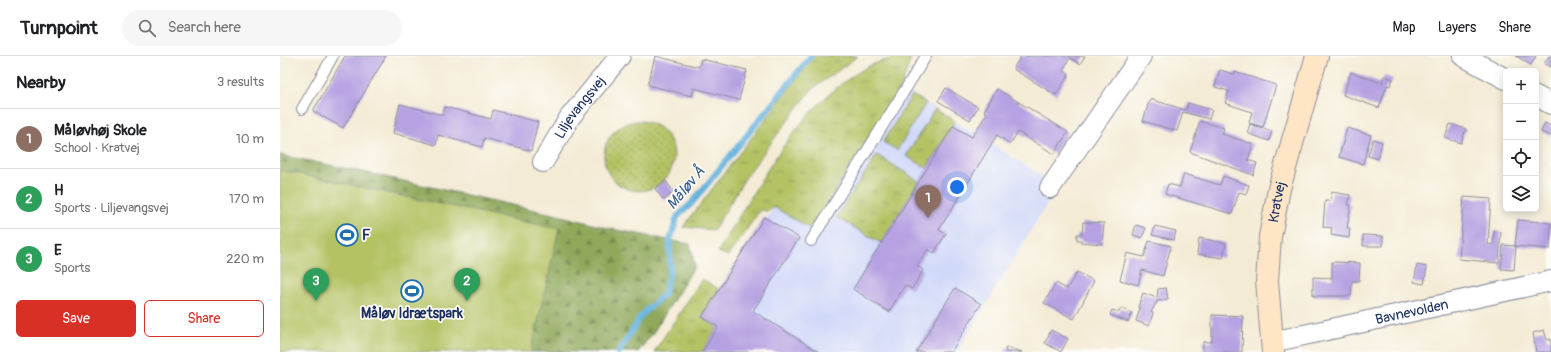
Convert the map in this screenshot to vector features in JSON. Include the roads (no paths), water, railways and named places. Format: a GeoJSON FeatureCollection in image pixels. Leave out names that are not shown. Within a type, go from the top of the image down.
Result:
{"type":"FeatureCollection","features":[{"type":"Feature","properties":{"kind":"street","name":"Liljevangsvej"},"geometry":{"type":"LineString","coordinates":[[543,162],[570,118],[620,56]]}},
{"type":"Feature","properties":{"kind":"street","name":"Kratvej"},"geometry":{"type":"LineString","coordinates":[[1273,347],[1267,281],[1270,236],[1279,188],[1317,56]]}},
{"type":"Feature","properties":{"kind":"street"},"geometry":{"type":"LineString","coordinates":[[1463,56],[1503,77]]}},
{"type":"Feature","properties":{"kind":"street"},"geometry":{"type":"LineString","coordinates":[[1050,188],[1137,57]]}},
{"type":"Feature","properties":{"kind":"street"},"geometry":{"type":"LineString","coordinates":[[1539,98],[1551,104]]}},
{"type":"Feature","properties":{"kind":"street","name":"Bavnevolden"},"geometry":{"type":"LineString","coordinates":[[1273,347],[1551,281]]}},
{"type":"Feature","properties":{"kind":"lane"},"geometry":{"type":"LineString","coordinates":[[302,109],[333,56]]}},
{"type":"Feature","properties":{"kind":"lane"},"geometry":{"type":"LineString","coordinates":[[811,241],[926,56]]}},
{"type":"Feature","properties":{"kind":"waterway","name":"Måløv Å"},"geometry":{"type":"LineString","coordinates":[[619,352],[641,316],[664,294],[670,270],[670,241],[677,217],[691,204],[811,56]]}},
{"type":"Feature","properties":{"kind":"place","name":"Måløvhøj Skole"},"geometry":{"type":"Point","coordinates":[928,218]}},
{"type":"Feature","properties":{"kind":"place","name":"F"},"geometry":{"type":"Point","coordinates":[347,235]}},
{"type":"Feature","properties":{"kind":"place","name":"Måløv Idrætspark"},"geometry":{"type":"Point","coordinates":[412,291]}},
{"type":"Feature","properties":{"kind":"place","name":"E"},"geometry":{"type":"Point","coordinates":[316,301]}},
{"type":"Feature","properties":{"kind":"place","name":"H"},"geometry":{"type":"Point","coordinates":[467,301]}}]}
